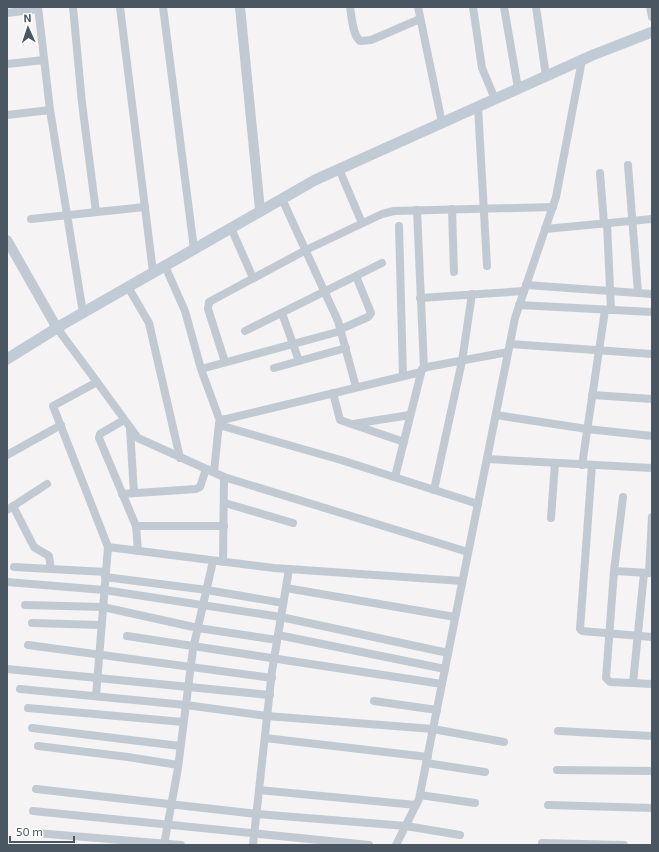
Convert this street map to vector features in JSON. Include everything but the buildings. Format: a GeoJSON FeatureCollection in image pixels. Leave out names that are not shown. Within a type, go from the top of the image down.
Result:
{"type":"FeatureCollection","features":[{"type":"Feature","properties":{"kind":"main road"},"geometry":{"type":"LineString","coordinates":[[7,359],[57,328],[260,210],[339,169],[518,88],[652,32]]}},
{"type":"Feature","properties":{"kind":"street"},"geometry":{"type":"LineString","coordinates":[[73,7],[82,103],[96,212]]}},
{"type":"Feature","properties":{"kind":"street"},"geometry":{"type":"LineString","coordinates":[[120,7],[153,272]]}},
{"type":"Feature","properties":{"kind":"street"},"geometry":{"type":"LineString","coordinates":[[163,7],[167,52],[194,249]]}},
{"type":"Feature","properties":{"kind":"street"},"geometry":{"type":"LineString","coordinates":[[240,7],[260,210]]}},
{"type":"Feature","properties":{"kind":"street"},"geometry":{"type":"LineString","coordinates":[[350,7],[355,32],[360,41],[371,40],[420,19]]}},
{"type":"Feature","properties":{"kind":"street"},"geometry":{"type":"LineString","coordinates":[[418,7],[442,123]]}},
{"type":"Feature","properties":{"kind":"street"},"geometry":{"type":"LineString","coordinates":[[473,7],[482,68],[494,99]]}},
{"type":"Feature","properties":{"kind":"street"},"geometry":{"type":"LineString","coordinates":[[504,7],[518,88]]}},
{"type":"Feature","properties":{"kind":"street"},"geometry":{"type":"LineString","coordinates":[[536,7],[546,76]]}},
{"type":"Feature","properties":{"kind":"street"},"geometry":{"type":"LineString","coordinates":[[650,7],[652,17]]}},
{"type":"Feature","properties":{"kind":"street"},"geometry":{"type":"LineString","coordinates":[[7,13],[38,8],[50,110],[83,313]]}},
{"type":"Feature","properties":{"kind":"street"},"geometry":{"type":"LineString","coordinates":[[7,64],[44,60]]}},
{"type":"Feature","properties":{"kind":"street"},"geometry":{"type":"LineString","coordinates":[[396,845],[420,795],[508,352],[519,305],[556,197],[582,60]]}},
{"type":"Feature","properties":{"kind":"street"},"geometry":{"type":"LineString","coordinates":[[478,107],[487,266]]}},
{"type":"Feature","properties":{"kind":"street"},"geometry":{"type":"LineString","coordinates":[[7,115],[50,110]]}},
{"type":"Feature","properties":{"kind":"street"},"geometry":{"type":"LineString","coordinates":[[628,165],[638,293]]}},
{"type":"Feature","properties":{"kind":"street"},"geometry":{"type":"LineString","coordinates":[[339,169],[362,223]]}},
{"type":"Feature","properties":{"kind":"street"},"geometry":{"type":"LineString","coordinates":[[582,465],[599,350],[608,310],[610,292],[600,173]]}},
{"type":"Feature","properties":{"kind":"street"},"geometry":{"type":"LineString","coordinates":[[282,199],[341,330],[356,387]]}},
{"type":"Feature","properties":{"kind":"street"},"geometry":{"type":"LineString","coordinates":[[31,219],[145,207]]}},
{"type":"Feature","properties":{"kind":"street"},"geometry":{"type":"LineString","coordinates":[[224,362],[208,309],[208,304],[306,250],[362,223],[388,212],[553,207]]}},
{"type":"Feature","properties":{"kind":"street"},"geometry":{"type":"LineString","coordinates":[[452,209],[454,272]]}},
{"type":"Feature","properties":{"kind":"street"},"geometry":{"type":"LineString","coordinates":[[396,477],[410,415],[423,370],[417,210]]}},
{"type":"Feature","properties":{"kind":"street"},"geometry":{"type":"LineString","coordinates":[[546,229],[652,219]]}},
{"type":"Feature","properties":{"kind":"street"},"geometry":{"type":"LineString","coordinates":[[399,226],[403,376]]}},
{"type":"Feature","properties":{"kind":"street"},"geometry":{"type":"LineString","coordinates":[[231,228],[253,278]]}},
{"type":"Feature","properties":{"kind":"street"},"geometry":{"type":"LineString","coordinates":[[7,240],[57,328],[130,429],[143,442],[224,477],[468,552]]}},
{"type":"Feature","properties":{"kind":"street"},"geometry":{"type":"LineString","coordinates":[[245,331],[382,263]]}},
{"type":"Feature","properties":{"kind":"street"},"geometry":{"type":"LineString","coordinates":[[165,266],[185,311],[201,369],[220,423],[214,472]]}},
{"type":"Feature","properties":{"kind":"street"},"geometry":{"type":"LineString","coordinates":[[201,369],[341,330],[368,317],[371,313],[356,276]]}},
{"type":"Feature","properties":{"kind":"street"},"geometry":{"type":"LineString","coordinates":[[128,287],[149,323],[180,458]]}},
{"type":"Feature","properties":{"kind":"street"},"geometry":{"type":"LineString","coordinates":[[420,298],[525,288],[652,294]]}},
{"type":"Feature","properties":{"kind":"street"},"geometry":{"type":"LineString","coordinates":[[434,490],[462,361],[472,294]]}},
{"type":"Feature","properties":{"kind":"street"},"geometry":{"type":"LineString","coordinates":[[519,305],[652,312]]}},
{"type":"Feature","properties":{"kind":"street"},"geometry":{"type":"LineString","coordinates":[[282,313],[299,361]]}},
{"type":"Feature","properties":{"kind":"street"},"geometry":{"type":"LineString","coordinates":[[510,344],[652,354]]}},
{"type":"Feature","properties":{"kind":"street"},"geometry":{"type":"LineString","coordinates":[[274,368],[346,348]]}},
{"type":"Feature","properties":{"kind":"street"},"geometry":{"type":"LineString","coordinates":[[220,423],[333,392],[462,361],[508,352]]}},
{"type":"Feature","properties":{"kind":"street"},"geometry":{"type":"LineString","coordinates":[[96,696],[98,655],[108,547],[53,406],[97,382]]}},
{"type":"Feature","properties":{"kind":"street"},"geometry":{"type":"LineString","coordinates":[[333,392],[339,417],[343,421],[404,442]]}},
{"type":"Feature","properties":{"kind":"street"},"geometry":{"type":"LineString","coordinates":[[592,394],[652,400]]}},
{"type":"Feature","properties":{"kind":"street"},"geometry":{"type":"LineString","coordinates":[[350,424],[410,415]]}},
{"type":"Feature","properties":{"kind":"street"},"geometry":{"type":"LineString","coordinates":[[496,415],[587,429],[652,436]]}},
{"type":"Feature","properties":{"kind":"street"},"geometry":{"type":"LineString","coordinates":[[124,420],[99,436],[136,526],[138,551]]}},
{"type":"Feature","properties":{"kind":"street"},"geometry":{"type":"LineString","coordinates":[[220,423],[478,504]]}},
{"type":"Feature","properties":{"kind":"street"},"geometry":{"type":"LineString","coordinates":[[7,455],[61,425]]}},
{"type":"Feature","properties":{"kind":"street"},"geometry":{"type":"LineString","coordinates":[[130,429],[134,493]]}},
{"type":"Feature","properties":{"kind":"street"},"geometry":{"type":"LineString","coordinates":[[487,459],[592,466],[652,468]]}},
{"type":"Feature","properties":{"kind":"street"},"geometry":{"type":"LineString","coordinates":[[551,518],[555,463]]}},
{"type":"Feature","properties":{"kind":"street"},"geometry":{"type":"LineString","coordinates":[[592,466],[579,626],[582,631],[652,637]]}},
{"type":"Feature","properties":{"kind":"street"},"geometry":{"type":"LineString","coordinates":[[122,494],[196,489],[200,487],[206,468]]}},
{"type":"Feature","properties":{"kind":"street"},"geometry":{"type":"LineString","coordinates":[[224,477],[224,562]]}},
{"type":"Feature","properties":{"kind":"street"},"geometry":{"type":"LineString","coordinates":[[47,484],[10,508],[34,547],[49,556],[51,569]]}},
{"type":"Feature","properties":{"kind":"street"},"geometry":{"type":"LineString","coordinates":[[623,497],[614,571],[607,680],[610,682],[652,684]]}},
{"type":"Feature","properties":{"kind":"street"},"geometry":{"type":"LineString","coordinates":[[224,503],[293,523]]}},
{"type":"Feature","properties":{"kind":"street"},"geometry":{"type":"LineString","coordinates":[[633,683],[638,635],[648,573],[652,517]]}},
{"type":"Feature","properties":{"kind":"street"},"geometry":{"type":"LineString","coordinates":[[136,526],[224,526]]}},
{"type":"Feature","properties":{"kind":"street"},"geometry":{"type":"LineString","coordinates":[[108,547],[213,561],[289,569],[462,581]]}},
{"type":"Feature","properties":{"kind":"street"},"geometry":{"type":"LineString","coordinates":[[164,844],[178,765],[193,647],[213,561]]}},
{"type":"Feature","properties":{"kind":"street"},"geometry":{"type":"LineString","coordinates":[[14,567],[106,574],[283,603]]}},
{"type":"Feature","properties":{"kind":"street"},"geometry":{"type":"LineString","coordinates":[[254,845],[274,657],[289,569]]}},
{"type":"Feature","properties":{"kind":"street"},"geometry":{"type":"LineString","coordinates":[[614,571],[648,573]]}},
{"type":"Feature","properties":{"kind":"street"},"geometry":{"type":"LineString","coordinates":[[7,582],[104,590],[281,617],[448,653]]}},
{"type":"Feature","properties":{"kind":"street"},"geometry":{"type":"LineString","coordinates":[[286,588],[455,617]]}},
{"type":"Feature","properties":{"kind":"street"},"geometry":{"type":"LineString","coordinates":[[25,605],[103,607],[198,628],[278,637],[445,669]]}},
{"type":"Feature","properties":{"kind":"street"},"geometry":{"type":"LineString","coordinates":[[32,623],[101,625]]}},
{"type":"Feature","properties":{"kind":"street"},"geometry":{"type":"LineString","coordinates":[[127,636],[193,647],[274,657],[442,684]]}},
{"type":"Feature","properties":{"kind":"street"},"geometry":{"type":"LineString","coordinates":[[28,645],[272,678]]}},
{"type":"Feature","properties":{"kind":"street"},"geometry":{"type":"LineString","coordinates":[[7,669],[270,695]]}},
{"type":"Feature","properties":{"kind":"street"},"geometry":{"type":"LineString","coordinates":[[20,689],[186,705],[267,716],[433,729],[504,742]]}},
{"type":"Feature","properties":{"kind":"street"},"geometry":{"type":"LineString","coordinates":[[374,701],[437,710]]}},
{"type":"Feature","properties":{"kind":"street"},"geometry":{"type":"LineString","coordinates":[[28,708],[184,722]]}},
{"type":"Feature","properties":{"kind":"street"},"geometry":{"type":"LineString","coordinates":[[32,728],[180,746]]}},
{"type":"Feature","properties":{"kind":"street"},"geometry":{"type":"LineString","coordinates":[[558,731],[652,736]]}},
{"type":"Feature","properties":{"kind":"street"},"geometry":{"type":"LineString","coordinates":[[265,738],[427,760],[485,772]]}},
{"type":"Feature","properties":{"kind":"street"},"geometry":{"type":"LineString","coordinates":[[38,746],[128,757],[178,765]]}},
{"type":"Feature","properties":{"kind":"street"},"geometry":{"type":"LineString","coordinates":[[557,770],[652,771]]}},
{"type":"Feature","properties":{"kind":"street"},"geometry":{"type":"LineString","coordinates":[[36,789],[257,814],[406,826],[460,835]]}},
{"type":"Feature","properties":{"kind":"street"},"geometry":{"type":"LineString","coordinates":[[259,790],[416,805]]}},
{"type":"Feature","properties":{"kind":"street"},"geometry":{"type":"LineString","coordinates":[[420,795],[475,803]]}},
{"type":"Feature","properties":{"kind":"street"},"geometry":{"type":"LineString","coordinates":[[548,804],[652,808]]}},
{"type":"Feature","properties":{"kind":"street"},"geometry":{"type":"LineString","coordinates":[[33,811],[255,832],[369,845]]}},
{"type":"Feature","properties":{"kind":"street"},"geometry":{"type":"LineString","coordinates":[[36,833],[180,845]]}},
{"type":"Feature","properties":{"kind":"street"},"geometry":{"type":"LineString","coordinates":[[542,843],[624,845]]}}]}
